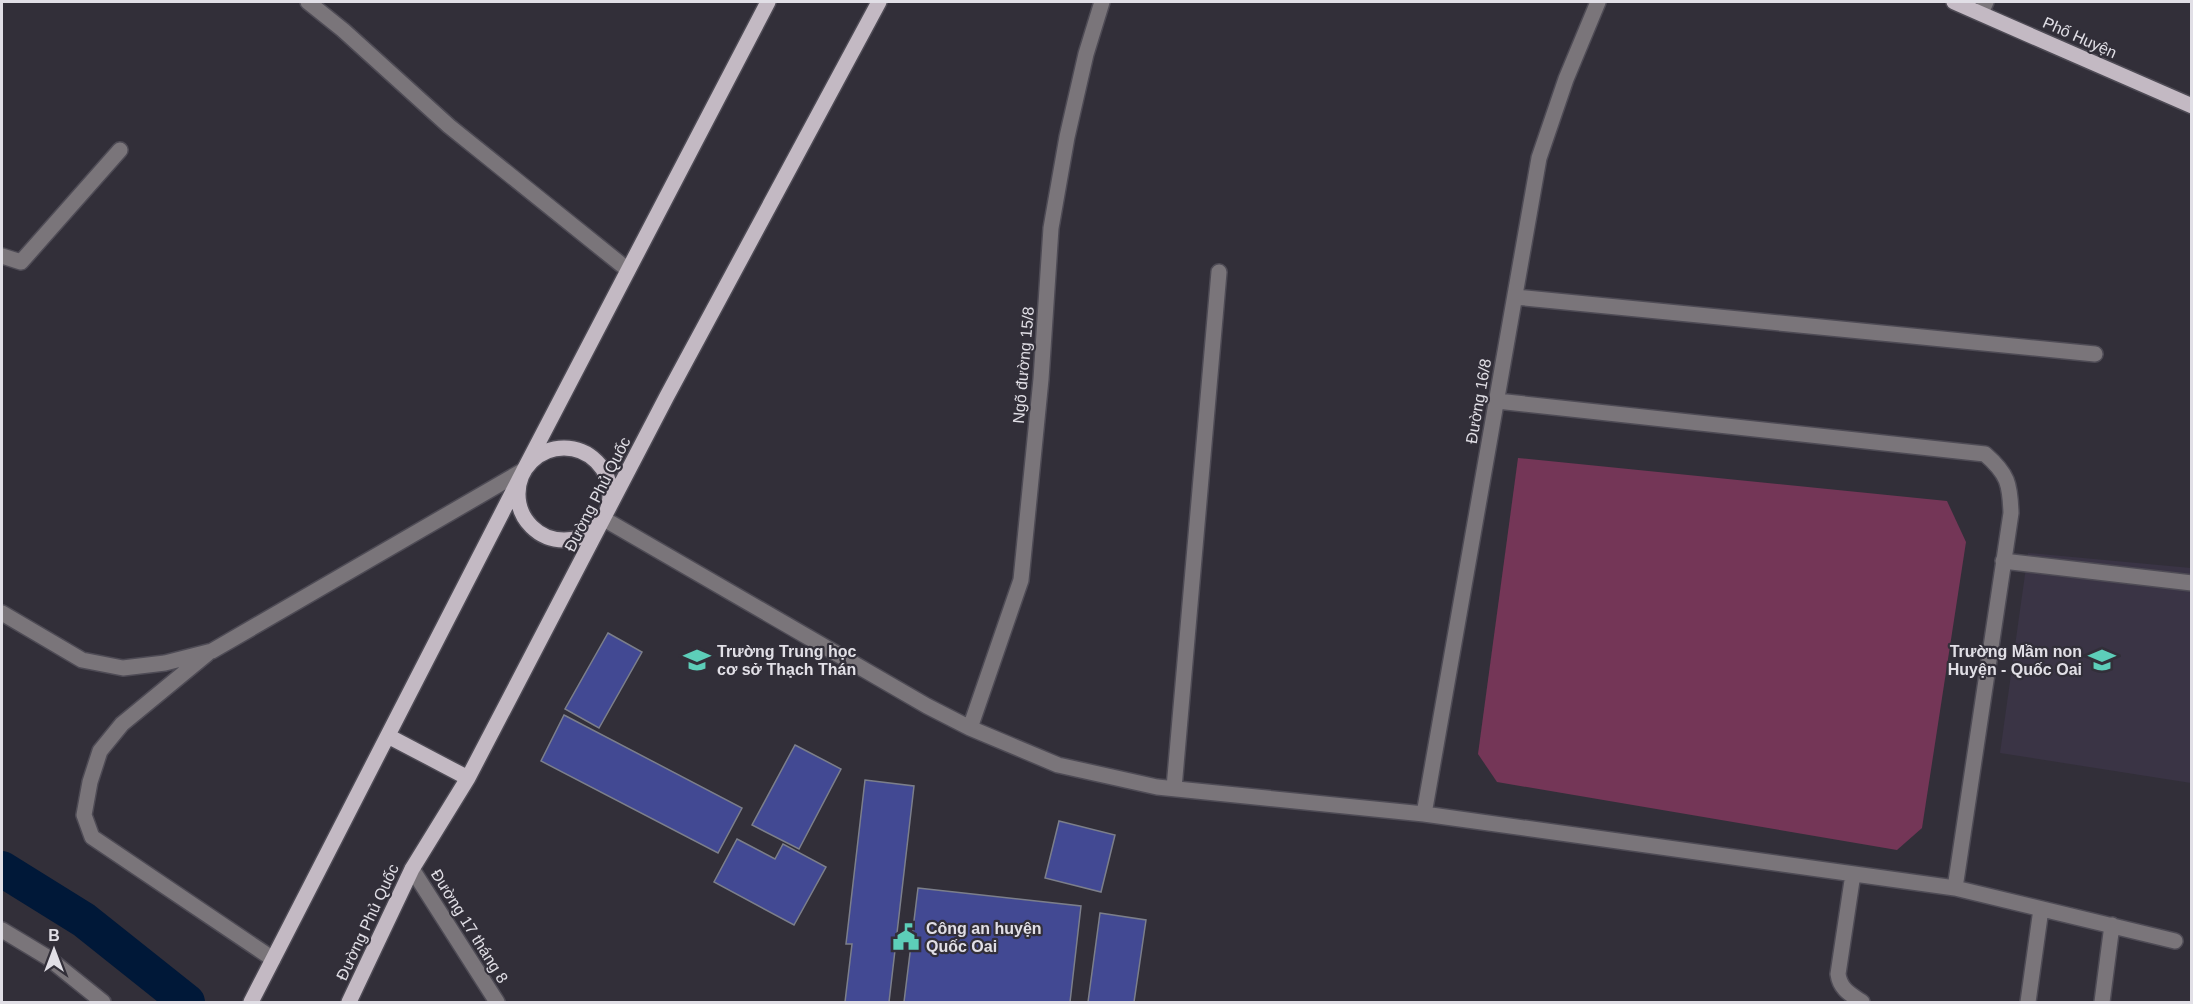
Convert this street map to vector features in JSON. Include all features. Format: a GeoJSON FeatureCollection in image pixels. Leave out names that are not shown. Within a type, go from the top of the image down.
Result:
{"type":"FeatureCollection","features":[{"type":"Feature","properties":{"kind":"main road"},"geometry":{"type":"LineString","coordinates":[[251,1002],[524,470],[768,2]]}},
{"type":"Feature","properties":{"kind":"main road","name":"Đường Phủ Quốc"},"geometry":{"type":"LineString","coordinates":[[349,1002],[412,869],[468,778],[667,396],[879,2]]}},
{"type":"Feature","properties":{"kind":"main road","name":"Phố Huyện"},"geometry":{"type":"LineString","coordinates":[[1954,2],[1983,7],[2192,106]]}},
{"type":"Feature","properties":{"kind":"main road"},"geometry":{"type":"LineString","coordinates":[[574,448],[587,454],[599,463],[607,475],[610,489],[609,504],[604,519],[582,537],[568,540],[554,539],[540,534],[528,524],[517,498],[518,483],[524,470],[533,459],[552,449],[574,448]]}},
{"type":"Feature","properties":{"kind":"main road"},"geometry":{"type":"LineString","coordinates":[[388,736],[468,778]]}},
{"type":"Feature","properties":{"kind":"street"},"geometry":{"type":"LineString","coordinates":[[308,2],[343,30],[449,126],[628,270]]}},
{"type":"Feature","properties":{"kind":"street","name":"Ngõ đường 15/8"},"geometry":{"type":"LineString","coordinates":[[970,728],[1021,580],[1041,379],[1051,228],[1066,137],[1086,54],[1102,2]]}},
{"type":"Feature","properties":{"kind":"street","name":"Đường 16/8"},"geometry":{"type":"LineString","coordinates":[[1424,814],[1539,158],[1566,79],[1598,2]]}},
{"type":"Feature","properties":{"kind":"street"},"geometry":{"type":"LineString","coordinates":[[2,256],[21,262],[120,150]]}},
{"type":"Feature","properties":{"kind":"street"},"geometry":{"type":"LineString","coordinates":[[1174,788],[1219,272]]}},
{"type":"Feature","properties":{"kind":"street"},"geometry":{"type":"LineString","coordinates":[[1515,297],[2095,354]]}},
{"type":"Feature","properties":{"kind":"street"},"geometry":{"type":"LineString","coordinates":[[1497,401],[1985,454],[1998,465],[2007,478],[2011,513],[1955,888]]}},
{"type":"Feature","properties":{"kind":"street"},"geometry":{"type":"LineString","coordinates":[[270,965],[92,837],[84,815],[90,782],[100,751],[122,724],[212,651],[524,470]]}},
{"type":"Feature","properties":{"kind":"street"},"geometry":{"type":"LineString","coordinates":[[604,519],[869,674],[970,728],[1058,765],[1158,787],[1424,814],[1955,888],[2175,941]]}},
{"type":"Feature","properties":{"kind":"street"},"geometry":{"type":"LineString","coordinates":[[2004,561],[2192,583]]}},
{"type":"Feature","properties":{"kind":"street"},"geometry":{"type":"LineString","coordinates":[[2,613],[82,660],[123,668],[165,663],[212,651]]}},
{"type":"Feature","properties":{"kind":"street","name":"Đường 17 tháng 8"},"geometry":{"type":"LineString","coordinates":[[412,869],[497,1002]]}},
{"type":"Feature","properties":{"kind":"street"},"geometry":{"type":"LineString","coordinates":[[1853,874],[1838,974],[1839,983],[1862,1002]]}},
{"type":"Feature","properties":{"kind":"street"},"geometry":{"type":"LineString","coordinates":[[2028,1002],[2041,909]]}},
{"type":"Feature","properties":{"kind":"street"},"geometry":{"type":"LineString","coordinates":[[2102,1002],[2112,926]]}},
{"type":"Feature","properties":{"kind":"street"},"geometry":{"type":"LineString","coordinates":[[2,930],[47,957],[103,1002]]}},
{"type":"Feature","properties":{"kind":"shaded area"},"geometry":{"type":"Polygon","coordinates":[[[1518,458],[1947,501],[1966,542],[1922,828],[1897,850],[1497,782],[1478,754],[1518,458]]]}},
{"type":"Feature","properties":{"kind":"shaded area","name":"Trường Mầm non Huyện - Quốc Oai"},"geometry":{"type":"Polygon","coordinates":[[[2028,553],[2191,568],[2191,783],[2000,753],[2028,553]]]}},
{"type":"Feature","properties":{"kind":"building"},"geometry":{"type":"Polygon","coordinates":[[[608,633],[642,652],[599,728],[565,709],[608,633]]]}},
{"type":"Feature","properties":{"kind":"building"},"geometry":{"type":"Polygon","coordinates":[[[564,715],[742,808],[718,853],[541,761],[564,715]]]}},
{"type":"Feature","properties":{"kind":"building"},"geometry":{"type":"Polygon","coordinates":[[[795,745],[841,769],[799,849],[752,825],[795,745]]]}},
{"type":"Feature","properties":{"kind":"building"},"geometry":{"type":"Polygon","coordinates":[[[865,780],[914,786],[889,1002],[845,1002],[852,944],[846,944],[865,780]]]}},
{"type":"Feature","properties":{"kind":"building"},"geometry":{"type":"Polygon","coordinates":[[[1059,821],[1115,835],[1101,892],[1045,878],[1059,821]]]}},
{"type":"Feature","properties":{"kind":"building"},"geometry":{"type":"Polygon","coordinates":[[[737,839],[775,859],[783,844],[826,867],[794,925],[714,882],[737,839]]]}},
{"type":"Feature","properties":{"kind":"building"},"geometry":{"type":"Polygon","coordinates":[[[918,888],[1081,906],[1070,1002],[904,1002],[918,888]]]}},
{"type":"Feature","properties":{"kind":"building"},"geometry":{"type":"Polygon","coordinates":[[[1100,913],[1146,920],[1134,1002],[1088,1002],[1100,913]]]}},
{"type":"Feature","properties":{"kind":"waterway"},"geometry":{"type":"LineString","coordinates":[[2,869],[84,920],[187,1002]]}},
{"type":"Feature","properties":{"kind":"place","name":"Trường Trung học cơ sở Thạch Thán"},"geometry":{"type":"Point","coordinates":[697,660]}},
{"type":"Feature","properties":{"kind":"place","name":"Trường Mầm non Huyện - Quốc Oai"},"geometry":{"type":"Point","coordinates":[2102,660]}},
{"type":"Feature","properties":{"kind":"place","name":"Công an huyện Quốc Oai"},"geometry":{"type":"Point","coordinates":[906,937]}}]}
